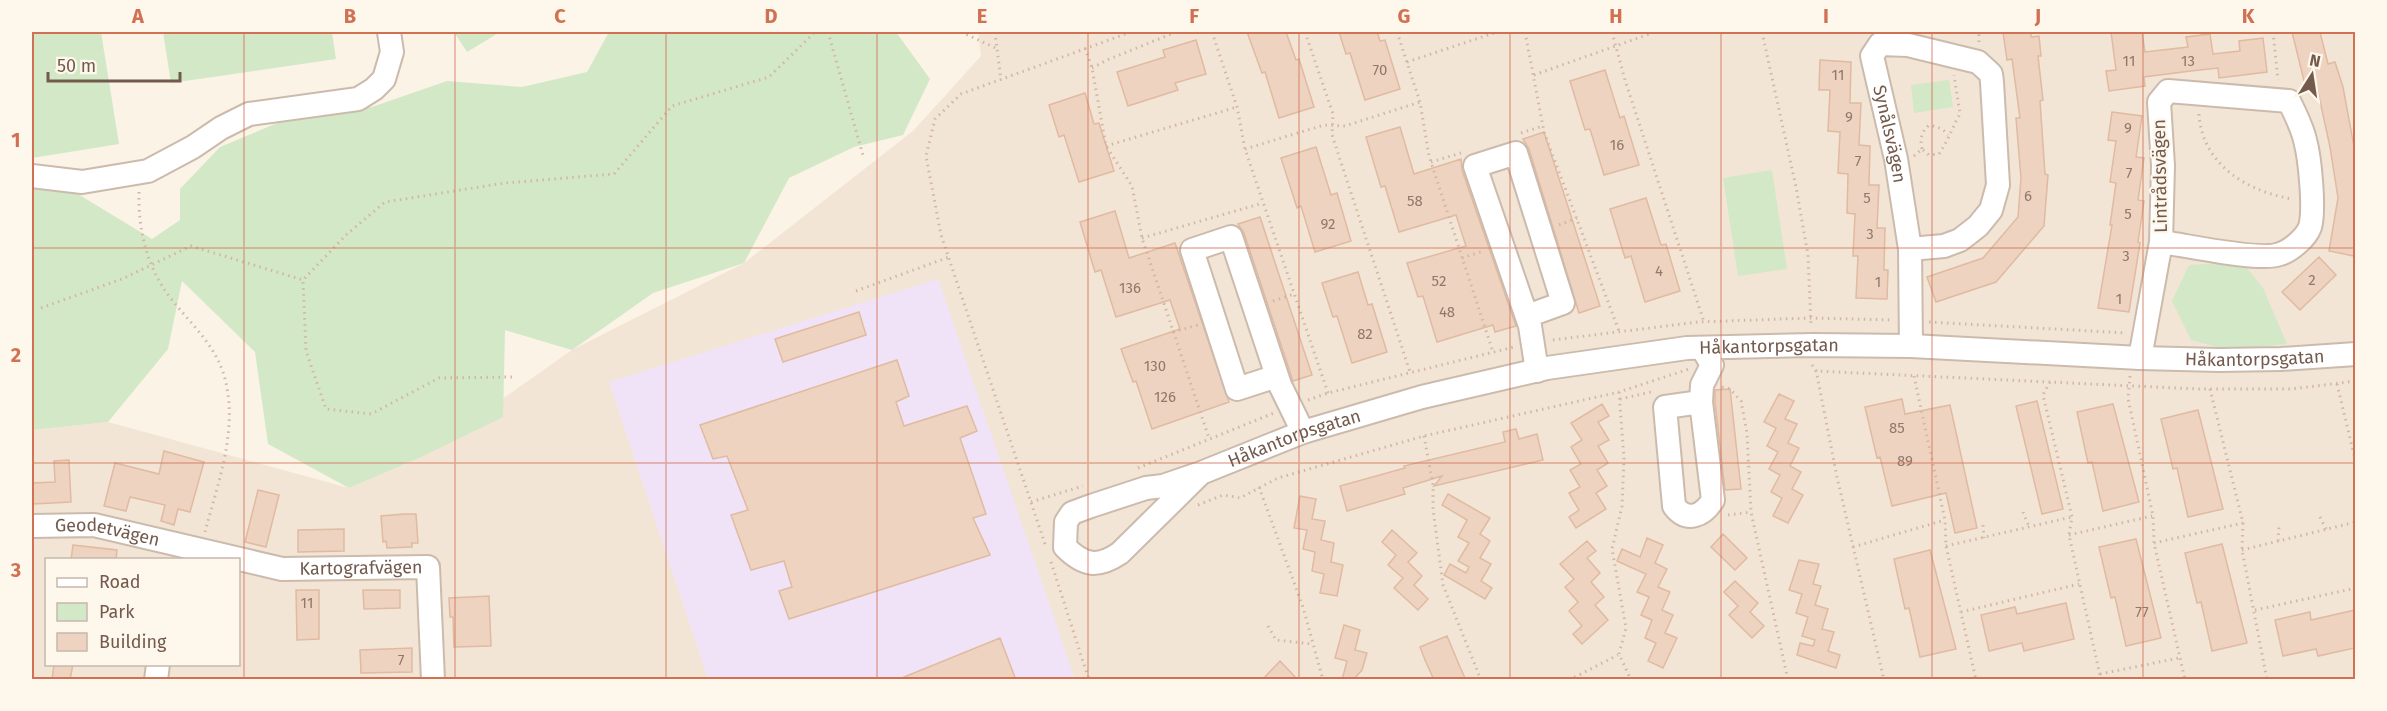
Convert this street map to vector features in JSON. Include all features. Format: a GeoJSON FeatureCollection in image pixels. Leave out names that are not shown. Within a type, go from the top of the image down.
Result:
{"type":"FeatureCollection","features":[{"type":"Feature","properties":{"kind":"street"},"geometry":{"type":"LineString","coordinates":[[32,176],[82,182],[142,172],[176,156],[221,128],[249,114],[358,99],[374,89],[384,79],[392,52],[389,32]]}},
{"type":"Feature","properties":{"kind":"street","name":"Synålsvägen"},"geometry":{"type":"LineString","coordinates":[[1910,249],[1944,246],[1960,240],[1978,226],[1991,210],[1998,185],[1991,74],[1978,62],[1957,56],[1908,45],[1880,44],[1872,56],[1896,159],[1910,249],[1911,346]]}},
{"type":"Feature","properties":{"kind":"street","name":"Lintrådsvägen"},"geometry":{"type":"LineString","coordinates":[[2136,358],[2144,335],[2162,242],[2163,166],[2159,102],[2168,91],[2287,106]]}},
{"type":"Feature","properties":{"kind":"street"},"geometry":{"type":"LineString","coordinates":[[2162,242],[2259,257],[2279,255],[2294,246],[2310,227],[2312,195],[2305,140],[2287,106]]}},
{"type":"Feature","properties":{"kind":"street"},"geometry":{"type":"LineString","coordinates":[[1527,316],[1563,303],[1516,153],[1475,166],[1527,316],[1537,370]]}},
{"type":"Feature","properties":{"kind":"street"},"geometry":{"type":"LineString","coordinates":[[1277,376],[1237,389],[1192,250],[1231,237],[1277,376],[1303,432]]}},
{"type":"Feature","properties":{"kind":"street","name":"Håkantorpsgatan"},"geometry":{"type":"LineString","coordinates":[[1201,473],[1120,553],[1108,561],[1084,562],[1065,547],[1066,522],[1072,513],[1146,488],[1163,486],[1201,473],[1303,432],[1422,397],[1537,370],[1813,345],[1911,346],[2136,358],[2281,359],[2355,354]]}},
{"type":"Feature","properties":{"kind":"street"},"geometry":{"type":"LineString","coordinates":[[1701,397],[1665,407],[1674,506],[1678,512],[1687,516],[1697,516],[1707,510],[1713,500],[1701,397],[1707,356]]}},
{"type":"Feature","properties":{"kind":"street","name":"Geodetvägen"},"geometry":{"type":"LineString","coordinates":[[32,526],[94,525],[188,552]]}},
{"type":"Feature","properties":{"kind":"street","name":"Kartografvägen"},"geometry":{"type":"LineString","coordinates":[[188,552],[221,558]]}},
{"type":"Feature","properties":{"kind":"street","name":"Kartografvägen"},"geometry":{"type":"LineString","coordinates":[[240,561],[282,569],[428,567],[433,680]]}},
{"type":"Feature","properties":{"kind":"path"},"geometry":{"type":"LineString","coordinates":[[512,377],[440,378],[371,414],[326,409],[306,351],[303,280],[346,235],[385,202],[505,183],[614,174],[672,106],[769,77],[815,32]]}},
{"type":"Feature","properties":{"kind":"path"},"geometry":{"type":"LineString","coordinates":[[828,32],[864,159]]}},
{"type":"Feature","properties":{"kind":"path"},"geometry":{"type":"LineString","coordinates":[[962,32],[998,49]]}},
{"type":"Feature","properties":{"kind":"path"},"geometry":{"type":"LineString","coordinates":[[995,32],[1001,80]]}},
{"type":"Feature","properties":{"kind":"path"},"geometry":{"type":"LineString","coordinates":[[1046,546],[949,257],[934,206],[926,156],[935,119],[961,94],[1131,32]]}},
{"type":"Feature","properties":{"kind":"path"},"geometry":{"type":"LineString","coordinates":[[1092,68],[1176,32]]}},
{"type":"Feature","properties":{"kind":"path"},"geometry":{"type":"LineString","coordinates":[[1212,32],[1237,108],[1245,150],[1328,393]]}},
{"type":"Feature","properties":{"kind":"path"},"geometry":{"type":"LineString","coordinates":[[1305,32],[1333,114],[1332,135],[1410,372]]}},
{"type":"Feature","properties":{"kind":"path"},"geometry":{"type":"LineString","coordinates":[[1397,32],[1420,102],[1429,156],[1493,352]]}},
{"type":"Feature","properties":{"kind":"path"},"geometry":{"type":"LineString","coordinates":[[1407,62],[1497,32]]}},
{"type":"Feature","properties":{"kind":"path"},"geometry":{"type":"LineString","coordinates":[[1525,32],[1544,132],[1619,331]]}},
{"type":"Feature","properties":{"kind":"path"},"geometry":{"type":"LineString","coordinates":[[1612,32],[1625,80],[1704,322]]}},
{"type":"Feature","properties":{"kind":"path"},"geometry":{"type":"LineString","coordinates":[[1534,75],[1655,32]]}},
{"type":"Feature","properties":{"kind":"path"},"geometry":{"type":"LineString","coordinates":[[1762,32],[1796,187],[1808,255],[1810,318],[1911,321],[2144,335]]}},
{"type":"Feature","properties":{"kind":"path"},"geometry":{"type":"LineString","coordinates":[[2273,32],[2287,106]]}},
{"type":"Feature","properties":{"kind":"path"},"geometry":{"type":"LineString","coordinates":[[1085,48],[1092,68],[1106,146],[1132,186],[1142,238],[1209,438]]}},
{"type":"Feature","properties":{"kind":"path"},"geometry":{"type":"LineString","coordinates":[[1948,136],[1945,130],[1929,125],[1923,130],[1920,139],[1922,149],[1929,155],[1939,154],[1960,114],[1953,68],[1957,56]]}},
{"type":"Feature","properties":{"kind":"path"},"geometry":{"type":"LineString","coordinates":[[2201,94],[2200,125],[2204,137],[2211,152],[2233,177],[2275,196],[2298,200],[2312,195]]}},
{"type":"Feature","properties":{"kind":"path"},"geometry":{"type":"LineString","coordinates":[[1245,150],[1324,124],[1345,126],[1420,102]]}},
{"type":"Feature","properties":{"kind":"path"},"geometry":{"type":"LineString","coordinates":[[1106,146],[1237,108]]}},
{"type":"Feature","properties":{"kind":"path"},"geometry":{"type":"LineString","coordinates":[[1896,159],[1906,161],[1922,149]]}},
{"type":"Feature","properties":{"kind":"path"},"geometry":{"type":"LineString","coordinates":[[142,172],[139,195],[145,253],[166,292],[212,348],[227,388],[229,438],[188,552]]}},
{"type":"Feature","properties":{"kind":"path"},"geometry":{"type":"LineString","coordinates":[[1142,238],[1263,203]]}},
{"type":"Feature","properties":{"kind":"path"},"geometry":{"type":"LineString","coordinates":[[41,308],[122,279],[191,246],[303,280]]}},
{"type":"Feature","properties":{"kind":"path"},"geometry":{"type":"LineString","coordinates":[[856,291],[949,257]]}},
{"type":"Feature","properties":{"kind":"path"},"geometry":{"type":"LineString","coordinates":[[1240,498],[1278,478],[1424,436],[1619,392],[1688,369],[1707,356]]}},
{"type":"Feature","properties":{"kind":"path"},"geometry":{"type":"LineString","coordinates":[[2136,358],[2128,398],[2153,516],[2154,543],[2185,680]]}},
{"type":"Feature","properties":{"kind":"path"},"geometry":{"type":"LineString","coordinates":[[1809,362],[1816,371],[1884,680]]}},
{"type":"Feature","properties":{"kind":"path"},"geometry":{"type":"LineString","coordinates":[[1816,371],[2210,389],[2291,389],[2355,381]]}},
{"type":"Feature","properties":{"kind":"path"},"geometry":{"type":"LineString","coordinates":[[1914,376],[1945,520],[1946,546],[1976,680]]}},
{"type":"Feature","properties":{"kind":"path"},"geometry":{"type":"LineString","coordinates":[[2050,382],[2043,394],[2072,518],[2069,535],[2102,680]]}},
{"type":"Feature","properties":{"kind":"path"},"geometry":{"type":"LineString","coordinates":[[2337,384],[2355,463]]}},
{"type":"Feature","properties":{"kind":"path"},"geometry":{"type":"LineString","coordinates":[[1701,397],[1714,386],[1730,389],[1741,401],[1747,433],[1751,512],[1788,680]]}},
{"type":"Feature","properties":{"kind":"path"},"geometry":{"type":"LineString","coordinates":[[2210,389],[2243,523],[2242,550],[2268,680]]}},
{"type":"Feature","properties":{"kind":"path"},"geometry":{"type":"LineString","coordinates":[[1620,399],[1655,391],[1665,407]]}},
{"type":"Feature","properties":{"kind":"path"},"geometry":{"type":"LineString","coordinates":[[1619,392],[1624,459],[1622,506],[1612,549],[1626,628],[1619,654],[1631,680]]}},
{"type":"Feature","properties":{"kind":"path"},"geometry":{"type":"LineString","coordinates":[[1424,436],[1433,484],[1433,509],[1443,585],[1480,680]]}},
{"type":"Feature","properties":{"kind":"path"},"geometry":{"type":"LineString","coordinates":[[1259,487],[1303,607],[1323,680]]}},
{"type":"Feature","properties":{"kind":"path"},"geometry":{"type":"LineString","coordinates":[[2023,512],[2029,527]]}},
{"type":"Feature","properties":{"kind":"path"},"geometry":{"type":"LineString","coordinates":[[2069,535],[2153,516]]}},
{"type":"Feature","properties":{"kind":"path"},"geometry":{"type":"LineString","coordinates":[[2320,517],[2326,530]]}},
{"type":"Feature","properties":{"kind":"path"},"geometry":{"type":"LineString","coordinates":[[1946,546],[2072,518]]}},
{"type":"Feature","properties":{"kind":"path"},"geometry":{"type":"LineString","coordinates":[[1853,547],[1945,520]]}},
{"type":"Feature","properties":{"kind":"path"},"geometry":{"type":"LineString","coordinates":[[2242,550],[2355,522]]}},
{"type":"Feature","properties":{"kind":"path"},"geometry":{"type":"LineString","coordinates":[[2154,543],[2243,523]]}},
{"type":"Feature","properties":{"kind":"path"},"geometry":{"type":"LineString","coordinates":[[1983,525],[1984,538]]}},
{"type":"Feature","properties":{"kind":"path"},"geometry":{"type":"LineString","coordinates":[[2278,542],[2279,526]]}},
{"type":"Feature","properties":{"kind":"path"},"geometry":{"type":"LineString","coordinates":[[1049,558],[1089,680]]}},
{"type":"Feature","properties":{"kind":"path"},"geometry":{"type":"LineString","coordinates":[[1961,612],[2079,584]]}},
{"type":"Feature","properties":{"kind":"path"},"geometry":{"type":"LineString","coordinates":[[2255,610],[2355,588]]}},
{"type":"Feature","properties":{"kind":"path"},"geometry":{"type":"LineString","coordinates":[[1268,626],[1276,640],[1314,644]]}},
{"type":"Feature","properties":{"kind":"path"},"geometry":{"type":"LineString","coordinates":[[1569,680],[1619,654]]}},
{"type":"Feature","properties":{"kind":"path"},"geometry":{"type":"LineString","coordinates":[[2100,674],[2179,658]]}},
{"type":"Feature","properties":{"kind":"shaded area"},"geometry":{"type":"Polygon","coordinates":[[[978,32],[2355,32],[2355,679],[32,679],[32,430],[108,422],[349,488],[417,459],[572,350],[744,263],[913,131],[981,56],[978,32]]]}},
{"type":"Feature","properties":{"kind":"shaded area"},"geometry":{"type":"Polygon","coordinates":[[[938,279],[1075,679],[708,679],[609,382],[938,279]]]}},
{"type":"Feature","properties":{"kind":"green space"},"geometry":{"type":"Polygon","coordinates":[[[32,32],[101,32],[119,144],[32,158],[32,32]]]}},
{"type":"Feature","properties":{"kind":"green space"},"geometry":{"type":"Polygon","coordinates":[[[163,32],[332,32],[336,59],[171,83],[163,32]]]}},
{"type":"Feature","properties":{"kind":"green space"},"geometry":{"type":"Polygon","coordinates":[[[454,32],[500,32],[467,52],[454,32]]]}},
{"type":"Feature","properties":{"kind":"green space"},"geometry":{"type":"Polygon","coordinates":[[[609,32],[896,32],[930,79],[903,135],[854,147],[789,178],[744,263],[653,293],[572,350],[505,330],[503,417],[417,459],[349,488],[268,444],[255,352],[182,281],[168,349],[108,422],[32,430],[32,182],[50,177],[152,239],[180,220],[180,189],[220,147],[292,117],[372,107],[447,81],[522,87],[587,72],[609,32]]]}},
{"type":"Feature","properties":{"kind":"green space"},"geometry":{"type":"Polygon","coordinates":[[[1949,80],[1953,107],[1914,113],[1911,85],[1949,80]]]}},
{"type":"Feature","properties":{"kind":"green space"},"geometry":{"type":"Polygon","coordinates":[[[1772,170],[1787,269],[1738,276],[1723,178],[1772,170]]]}},
{"type":"Feature","properties":{"kind":"green space"},"geometry":{"type":"Polygon","coordinates":[[[2242,262],[2263,288],[2287,344],[2228,350],[2191,340],[2172,301],[2189,265],[2242,262]]]}},
{"type":"Feature","properties":{"kind":"building"},"geometry":{"type":"Polygon","coordinates":[[[1247,32],[1286,32],[1296,60],[1299,59],[1314,107],[1279,118],[1265,72],[1262,73],[1247,32]]]}},
{"type":"Feature","properties":{"kind":"building"},"geometry":{"type":"Polygon","coordinates":[[[1339,32],[1377,32],[1380,41],[1385,40],[1400,89],[1365,100],[1350,53],[1346,54],[1339,32]]]}},
{"type":"Feature","properties":{"kind":"building"},"geometry":{"type":"Polygon","coordinates":[[[2003,32],[2031,32],[2031,37],[2039,36],[2041,56],[2038,56],[2043,100],[2040,101],[2045,174],[2048,175],[2044,226],[1996,282],[1936,302],[1927,277],[1983,258],[2018,217],[2021,178],[2016,118],[2020,118],[2012,59],[2007,60],[2003,32]]]}},
{"type":"Feature","properties":{"kind":"building"},"geometry":{"type":"Polygon","coordinates":[[[2111,32],[2142,32],[2145,52],[2188,47],[2186,37],[2210,34],[2213,54],[2240,51],[2239,41],[2263,38],[2267,72],[2219,78],[2218,68],[2191,71],[2144,77],[2145,86],[2109,91],[2106,71],[2116,70],[2111,32]]]}},
{"type":"Feature","properties":{"kind":"building"},"geometry":{"type":"Polygon","coordinates":[[[2292,32],[2320,32],[2328,64],[2335,62],[2343,87],[2355,152],[2354,256],[2329,251],[2338,198],[2330,147],[2317,87],[2306,89],[2292,32]]]}},
{"type":"Feature","properties":{"kind":"building"},"geometry":{"type":"Polygon","coordinates":[[[1196,40],[1206,74],[1175,83],[1178,90],[1128,106],[1117,72],[1165,57],[1163,50],[1196,40]]]}},
{"type":"Feature","properties":{"kind":"building"},"geometry":{"type":"Polygon","coordinates":[[[1820,60],[1851,62],[1850,103],[1861,103],[1859,145],[1870,146],[1869,185],[1879,185],[1877,228],[1885,228],[1884,270],[1888,270],[1887,299],[1856,298],[1858,256],[1853,256],[1855,214],[1847,213],[1848,174],[1838,173],[1840,132],[1828,131],[1830,90],[1819,90],[1820,60]]]}},
{"type":"Feature","properties":{"kind":"building"},"geometry":{"type":"Polygon","coordinates":[[[1605,70],[1620,118],[1624,116],[1639,165],[1604,175],[1590,129],[1585,130],[1570,81],[1605,70]]]}},
{"type":"Feature","properties":{"kind":"building"},"geometry":{"type":"Polygon","coordinates":[[[1085,93],[1094,124],[1099,123],[1114,171],[1079,182],[1064,135],[1059,137],[1049,105],[1085,93]]]}},
{"type":"Feature","properties":{"kind":"building"},"geometry":{"type":"Polygon","coordinates":[[[2112,112],[2142,116],[2136,157],[2144,158],[2138,200],[2144,201],[2129,312],[2098,308],[2112,225],[2110,225],[2116,183],[2110,182],[2116,141],[2108,140],[2112,112]]]}},
{"type":"Feature","properties":{"kind":"building"},"geometry":{"type":"Polygon","coordinates":[[[1400,127],[1414,174],[1461,159],[1462,170],[1516,326],[1495,332],[1493,325],[1437,342],[1423,296],[1418,297],[1407,263],[1466,246],[1456,215],[1399,232],[1385,186],[1381,187],[1366,137],[1400,127]]]}},
{"type":"Feature","properties":{"kind":"building"},"geometry":{"type":"Polygon","coordinates":[[[1544,132],[1600,306],[1579,313],[1529,149],[1523,139],[1544,132]]]}},
{"type":"Feature","properties":{"kind":"building"},"geometry":{"type":"Polygon","coordinates":[[[1316,147],[1331,195],[1337,193],[1351,241],[1315,252],[1301,206],[1297,208],[1281,158],[1316,147]]]}},
{"type":"Feature","properties":{"kind":"building"},"geometry":{"type":"Polygon","coordinates":[[[1646,198],[1661,245],[1666,244],[1680,291],[1645,302],[1631,256],[1625,258],[1610,209],[1646,198]]]}},
{"type":"Feature","properties":{"kind":"building"},"geometry":{"type":"Polygon","coordinates":[[[1115,211],[1129,258],[1175,243],[1229,402],[1152,429],[1136,381],[1133,382],[1121,349],[1180,329],[1170,300],[1116,317],[1101,270],[1095,272],[1080,222],[1115,211]]]}},
{"type":"Feature","properties":{"kind":"building"},"geometry":{"type":"Polygon","coordinates":[[[1260,217],[1312,375],[1293,381],[1244,233],[1238,224],[1260,217]]]}},
{"type":"Feature","properties":{"kind":"building"},"geometry":{"type":"Polygon","coordinates":[[[2319,257],[2336,275],[2300,310],[2282,292],[2319,257]]]}},
{"type":"Feature","properties":{"kind":"building"},"geometry":{"type":"Polygon","coordinates":[[[1358,272],[1368,305],[1372,304],[1387,352],[1352,363],[1337,316],[1333,317],[1322,283],[1358,272]]]}},
{"type":"Feature","properties":{"kind":"building"},"geometry":{"type":"Polygon","coordinates":[[[859,312],[866,335],[783,362],[775,339],[859,312]]]}},
{"type":"Feature","properties":{"kind":"building"},"geometry":{"type":"Polygon","coordinates":[[[897,360],[909,396],[896,402],[904,426],[967,406],[977,431],[960,438],[986,514],[973,518],[990,555],[789,619],[779,591],[792,587],[784,561],[751,570],[731,515],[748,510],[727,456],[713,459],[700,425],[897,360]]]}},
{"type":"Feature","properties":{"kind":"building"},"geometry":{"type":"Polygon","coordinates":[[[1730,389],[1741,489],[1725,490],[1715,390],[1730,389]]]}},
{"type":"Feature","properties":{"kind":"building"},"geometry":{"type":"Polygon","coordinates":[[[1779,394],[1794,401],[1785,419],[1797,424],[1788,443],[1799,448],[1790,466],[1801,472],[1792,489],[1803,495],[1788,523],[1773,516],[1782,498],[1771,492],[1780,475],[1769,469],[1778,452],[1767,446],[1776,428],[1764,422],[1779,394]]]}},
{"type":"Feature","properties":{"kind":"building"},"geometry":{"type":"Polygon","coordinates":[[[1902,399],[1905,414],[1950,405],[1977,528],[1955,533],[1946,493],[1892,506],[1880,457],[1877,458],[1865,407],[1902,399]]]}},
{"type":"Feature","properties":{"kind":"building"},"geometry":{"type":"Polygon","coordinates":[[[2037,401],[2063,509],[2042,514],[2016,406],[2037,401]]]}},
{"type":"Feature","properties":{"kind":"building"},"geometry":{"type":"Polygon","coordinates":[[[1602,404],[1609,416],[1598,422],[1609,440],[1598,446],[1608,463],[1597,470],[1607,486],[1596,493],[1606,509],[1576,528],[1569,517],[1579,510],[1569,493],[1580,487],[1570,470],[1581,464],[1571,447],[1582,440],[1571,423],[1602,404]]]}},
{"type":"Feature","properties":{"kind":"building"},"geometry":{"type":"Polygon","coordinates":[[[2113,404],[2139,502],[2103,511],[2092,462],[2088,463],[2077,412],[2113,404]]]}},
{"type":"Feature","properties":{"kind":"building"},"geometry":{"type":"Polygon","coordinates":[[[2198,410],[2223,509],[2188,517],[2177,468],[2173,469],[2161,419],[2198,410]]]}},
{"type":"Feature","properties":{"kind":"building"},"geometry":{"type":"Polygon","coordinates":[[[1516,429],[1519,439],[1537,434],[1543,460],[1434,486],[1442,476],[1403,488],[1405,494],[1347,511],[1340,486],[1405,468],[1404,466],[1505,442],[1503,432],[1516,429]]]}},
{"type":"Feature","properties":{"kind":"building"},"geometry":{"type":"Polygon","coordinates":[[[164,451],[204,462],[190,512],[178,509],[174,525],[161,521],[165,505],[130,497],[126,511],[104,506],[115,463],[159,474],[164,451]]]}},
{"type":"Feature","properties":{"kind":"building"},"geometry":{"type":"Polygon","coordinates":[[[69,460],[71,502],[33,504],[32,483],[55,482],[54,461],[69,460]]]}},
{"type":"Feature","properties":{"kind":"building"},"geometry":{"type":"Polygon","coordinates":[[[258,490],[279,495],[266,547],[245,542],[258,490]]]}},
{"type":"Feature","properties":{"kind":"building"},"geometry":{"type":"Polygon","coordinates":[[[1448,494],[1490,518],[1480,534],[1490,541],[1480,558],[1491,564],[1481,581],[1492,588],[1485,599],[1444,575],[1450,564],[1466,573],[1469,567],[1458,561],[1469,543],[1458,537],[1467,520],[1442,505],[1448,494]]]}},
{"type":"Feature","properties":{"kind":"building"},"geometry":{"type":"Polygon","coordinates":[[[1300,496],[1316,499],[1312,519],[1325,521],[1321,540],[1334,543],[1331,562],[1343,565],[1337,596],[1320,593],[1324,574],[1312,571],[1315,552],[1303,549],[1307,530],[1294,528],[1300,496]]]}},
{"type":"Feature","properties":{"kind":"building"},"geometry":{"type":"Polygon","coordinates":[[[416,514],[418,543],[412,543],[412,547],[387,548],[386,541],[383,542],[381,516],[416,514]]]}},
{"type":"Feature","properties":{"kind":"building"},"geometry":{"type":"Polygon","coordinates":[[[344,529],[344,551],[298,552],[298,530],[344,529]]]}},
{"type":"Feature","properties":{"kind":"building"},"geometry":{"type":"Polygon","coordinates":[[[1392,530],[1417,553],[1408,562],[1422,576],[1414,585],[1428,599],[1418,610],[1394,588],[1403,578],[1388,565],[1396,555],[1382,542],[1392,530]]]}},
{"type":"Feature","properties":{"kind":"building"},"geometry":{"type":"Polygon","coordinates":[[[1723,534],[1747,558],[1735,570],[1711,547],[1723,534]]]}},
{"type":"Feature","properties":{"kind":"building"},"geometry":{"type":"Polygon","coordinates":[[[1647,538],[1663,545],[1655,563],[1667,569],[1658,587],[1670,592],[1662,610],[1673,615],[1665,633],[1677,638],[1663,668],[1648,661],[1656,643],[1645,638],[1652,620],[1641,615],[1649,597],[1637,592],[1646,574],[1617,561],[1622,549],[1640,557],[1647,538]]]}},
{"type":"Feature","properties":{"kind":"building"},"geometry":{"type":"Polygon","coordinates":[[[2136,539],[2161,638],[2126,646],[2115,597],[2111,598],[2099,547],[2136,539]]]}},
{"type":"Feature","properties":{"kind":"building"},"geometry":{"type":"Polygon","coordinates":[[[1587,541],[1596,551],[1587,558],[1600,573],[1591,582],[1604,597],[1595,605],[1608,620],[1582,644],[1573,634],[1582,626],[1569,611],[1578,602],[1565,587],[1574,579],[1560,564],[1587,541]]]}},
{"type":"Feature","properties":{"kind":"building"},"geometry":{"type":"Polygon","coordinates":[[[2222,544],[2247,643],[2212,651],[2201,602],[2197,603],[2185,553],[2222,544]]]}},
{"type":"Feature","properties":{"kind":"building"},"geometry":{"type":"Polygon","coordinates":[[[73,545],[117,550],[116,558],[71,558],[73,545]]]}},
{"type":"Feature","properties":{"kind":"building"},"geometry":{"type":"Polygon","coordinates":[[[1930,550],[1956,649],[1920,657],[1909,608],[1905,609],[1894,559],[1930,550]]]}},
{"type":"Feature","properties":{"kind":"building"},"geometry":{"type":"Polygon","coordinates":[[[1799,560],[1819,564],[1813,584],[1821,586],[1815,605],[1828,609],[1822,629],[1834,632],[1828,651],[1840,655],[1836,668],[1797,655],[1800,643],[1813,646],[1815,640],[1802,636],[1808,617],[1796,613],[1802,594],[1789,590],[1799,560]]]}},
{"type":"Feature","properties":{"kind":"building"},"geometry":{"type":"Polygon","coordinates":[[[1735,581],[1758,603],[1750,612],[1764,626],[1752,638],[1729,615],[1738,606],[1724,592],[1735,581]]]}},
{"type":"Feature","properties":{"kind":"building"},"geometry":{"type":"Polygon","coordinates":[[[296,590],[319,590],[319,639],[297,640],[296,590]]]}},
{"type":"Feature","properties":{"kind":"building"},"geometry":{"type":"Polygon","coordinates":[[[363,590],[400,590],[400,608],[364,609],[363,590]]]}},
{"type":"Feature","properties":{"kind":"building"},"geometry":{"type":"Polygon","coordinates":[[[489,596],[491,646],[454,647],[453,617],[450,617],[449,598],[489,596]]]}},
{"type":"Feature","properties":{"kind":"building"},"geometry":{"type":"Polygon","coordinates":[[[2066,603],[2074,639],[2024,651],[2022,643],[1989,651],[1981,615],[2015,607],[2017,614],[2066,603]]]}},
{"type":"Feature","properties":{"kind":"building"},"geometry":{"type":"Polygon","coordinates":[[[2355,610],[2355,648],[2318,656],[2316,649],[2283,656],[2275,620],[2310,612],[2311,620],[2355,610]]]}},
{"type":"Feature","properties":{"kind":"building"},"geometry":{"type":"Polygon","coordinates":[[[1344,625],[1360,630],[1355,650],[1367,653],[1362,670],[1353,680],[1342,680],[1347,661],[1335,658],[1344,625]]]}},
{"type":"Feature","properties":{"kind":"building"},"geometry":{"type":"Polygon","coordinates":[[[1447,636],[1466,680],[1434,680],[1425,660],[1420,647],[1447,636]]]}},
{"type":"Feature","properties":{"kind":"building"},"geometry":{"type":"Polygon","coordinates":[[[1000,638],[1016,680],[899,680],[899,679],[1000,638]]]}},
{"type":"Feature","properties":{"kind":"building"},"geometry":{"type":"Polygon","coordinates":[[[412,648],[412,672],[361,673],[360,650],[412,648]]]}},
{"type":"Feature","properties":{"kind":"building"},"geometry":{"type":"Polygon","coordinates":[[[1280,661],[1298,680],[1262,680],[1280,661]]]}},
{"type":"Feature","properties":{"kind":"building"},"geometry":{"type":"Polygon","coordinates":[[[54,666],[73,666],[70,680],[52,680],[54,666]]]}}]}
